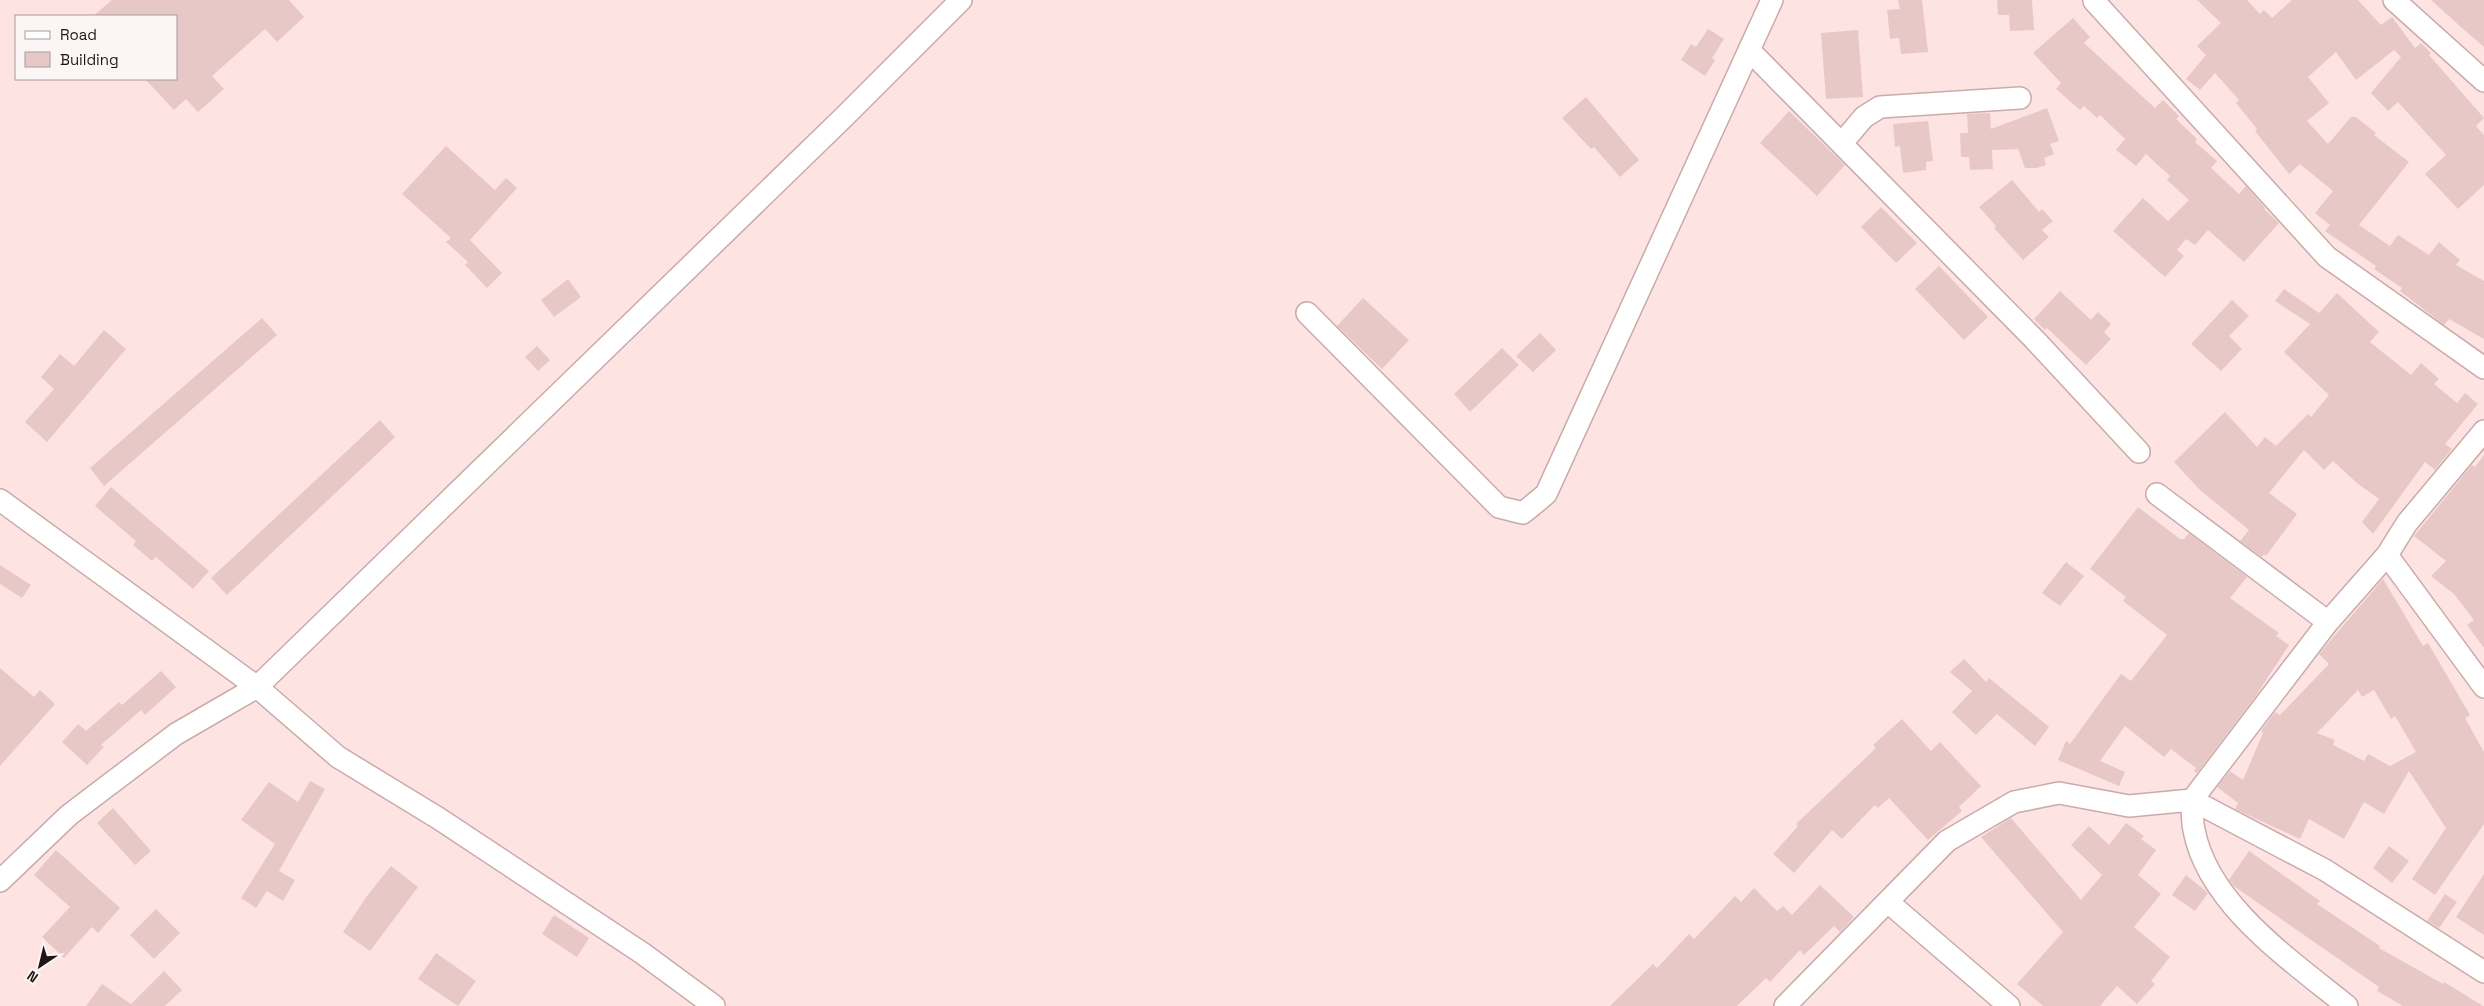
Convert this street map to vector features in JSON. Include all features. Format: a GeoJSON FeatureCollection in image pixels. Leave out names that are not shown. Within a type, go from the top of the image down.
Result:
{"type":"FeatureCollection","features":[{"type":"Feature","properties":{"kind":"street"},"geometry":{"type":"LineString","coordinates":[[0,881],[69,815],[160,746],[176,734],[257,687],[845,116],[961,0]]}},
{"type":"Feature","properties":{"kind":"street"},"geometry":{"type":"LineString","coordinates":[[1307,313],[1499,506],[1523,513],[1546,494],[1772,0]]}},
{"type":"Feature","properties":{"kind":"street"},"geometry":{"type":"LineString","coordinates":[[2394,0],[2484,81]]}},
{"type":"Feature","properties":{"kind":"street"},"geometry":{"type":"LineString","coordinates":[[2094,1],[2328,257],[2484,368]]}},
{"type":"Feature","properties":{"kind":"street"},"geometry":{"type":"LineString","coordinates":[[1749,50],[2034,339],[2139,452]]}},
{"type":"Feature","properties":{"kind":"street"},"geometry":{"type":"LineString","coordinates":[[1842,143],[1864,117],[1880,107],[2020,98]]}},
{"type":"Feature","properties":{"kind":"street"},"geometry":{"type":"LineString","coordinates":[[2347,1006],[2273,946],[2229,903],[2204,861],[2194,831],[2192,800],[2328,622],[2387,556],[2407,523],[2484,431]]}},
{"type":"Feature","properties":{"kind":"street"},"geometry":{"type":"LineString","coordinates":[[2157,494],[2328,622]]}},
{"type":"Feature","properties":{"kind":"street"},"geometry":{"type":"LineString","coordinates":[[0,500],[257,687],[338,758],[438,818],[610,931],[714,1006]]}},
{"type":"Feature","properties":{"kind":"street"},"geometry":{"type":"LineString","coordinates":[[2387,556],[2484,686]]}},
{"type":"Feature","properties":{"kind":"street"},"geometry":{"type":"LineString","coordinates":[[1785,1006],[1947,841],[2014,802],[2059,793],[2129,806],[2192,800],[2325,870],[2484,972]]}},
{"type":"Feature","properties":{"kind":"street"},"geometry":{"type":"LineString","coordinates":[[1888,902],[2009,1006]]}},
{"type":"Feature","properties":{"kind":"building"},"geometry":{"type":"Polygon","coordinates":[[[112,0],[289,0],[304,17],[277,42],[265,29],[212,76],[224,89],[198,112],[186,99],[174,110],[146,80],[178,80],[178,15],[94,15],[112,0]]]}},
{"type":"Feature","properties":{"kind":"building"},"geometry":{"type":"Polygon","coordinates":[[[1898,0],[1922,0],[1928,52],[1901,54],[1899,38],[1890,39],[1887,10],[1900,9],[1898,0]]]}},
{"type":"Feature","properties":{"kind":"building"},"geometry":{"type":"Polygon","coordinates":[[[1997,0],[2032,0],[2034,30],[2010,31],[2009,15],[1998,15],[1997,0]]]}},
{"type":"Feature","properties":{"kind":"building"},"geometry":{"type":"Polygon","coordinates":[[[2197,0],[2247,0],[2260,14],[2264,10],[2272,18],[2292,0],[2358,0],[2381,25],[2392,17],[2415,48],[2421,43],[2431,53],[2429,55],[2484,118],[2476,126],[2484,135],[2484,185],[2458,209],[2425,174],[2446,155],[2398,102],[2388,111],[2371,93],[2401,57],[2394,50],[2356,80],[2336,52],[2308,77],[2329,103],[2307,121],[2328,144],[2351,117],[2356,117],[2376,133],[2374,135],[2409,162],[2359,225],[2390,246],[2398,235],[2429,255],[2439,242],[2460,260],[2456,265],[2484,281],[2484,339],[2449,319],[2444,325],[2400,291],[2402,288],[2374,269],[2376,266],[2325,231],[2330,225],[2315,213],[2333,191],[2300,164],[2289,174],[2255,131],[2257,129],[2236,103],[2239,100],[2215,73],[2200,90],[2186,79],[2206,55],[2197,46],[2221,23],[2197,0]]]}},
{"type":"Feature","properties":{"kind":"building"},"geometry":{"type":"Polygon","coordinates":[[[2431,0],[2484,0],[2484,47],[2462,28],[2431,0]]]}},
{"type":"Feature","properties":{"kind":"building"},"geometry":{"type":"Polygon","coordinates":[[[2073,18],[2090,37],[2084,43],[2155,108],[2163,100],[2179,116],[2176,119],[2197,139],[2195,142],[2217,161],[2211,168],[2239,194],[2246,186],[2264,209],[2279,223],[2244,262],[2208,230],[2195,245],[2186,239],[2177,250],[2184,256],[2165,277],[2113,231],[2143,198],[2168,221],[2189,200],[2167,180],[2170,176],[2146,154],[2136,166],[2116,150],[2125,139],[2100,115],[2097,118],[2084,106],[2080,110],[2056,89],[2061,83],[2033,53],[2073,18]]]}},
{"type":"Feature","properties":{"kind":"building"},"geometry":{"type":"Polygon","coordinates":[[[1708,29],[1724,39],[1712,58],[1715,60],[1705,76],[1681,60],[1691,44],[1696,47],[1708,29]]]}},
{"type":"Feature","properties":{"kind":"building"},"geometry":{"type":"Polygon","coordinates":[[[1858,30],[1863,97],[1826,99],[1821,33],[1858,30]]]}},
{"type":"Feature","properties":{"kind":"building"},"geometry":{"type":"Polygon","coordinates":[[[1586,97],[1639,160],[1620,177],[1594,147],[1591,149],[1562,118],[1586,97]]]}},
{"type":"Feature","properties":{"kind":"building"},"geometry":{"type":"Polygon","coordinates":[[[2047,108],[2059,141],[2050,144],[2054,154],[2044,158],[2046,165],[2037,168],[2025,168],[2018,149],[1992,150],[1993,169],[1970,170],[1969,157],[1961,157],[1960,133],[1968,133],[1967,114],[1990,113],[1991,129],[2047,108]]]}},
{"type":"Feature","properties":{"kind":"building"},"geometry":{"type":"Polygon","coordinates":[[[1789,111],[1845,165],[1817,196],[1760,143],[1789,111]]]}},
{"type":"Feature","properties":{"kind":"building"},"geometry":{"type":"Polygon","coordinates":[[[1928,121],[1933,161],[1926,162],[1926,170],[1903,173],[1900,146],[1895,147],[1893,124],[1928,121]]]}},
{"type":"Feature","properties":{"kind":"building"},"geometry":{"type":"Polygon","coordinates":[[[446,146],[495,190],[506,178],[517,188],[470,240],[502,273],[487,288],[465,265],[468,262],[446,242],[451,238],[402,194],[446,146]]]}},
{"type":"Feature","properties":{"kind":"building"},"geometry":{"type":"Polygon","coordinates":[[[2012,180],[2039,212],[2042,209],[2053,221],[2042,230],[2049,237],[2023,260],[1994,228],[1996,226],[1979,207],[2012,180]]]}},
{"type":"Feature","properties":{"kind":"building"},"geometry":{"type":"Polygon","coordinates":[[[1881,207],[1917,243],[1896,263],[1861,227],[1881,207]]]}},
{"type":"Feature","properties":{"kind":"building"},"geometry":{"type":"Polygon","coordinates":[[[1939,266],[1988,317],[1964,340],[1915,289],[1939,266]]]}},
{"type":"Feature","properties":{"kind":"building"},"geometry":{"type":"Polygon","coordinates":[[[568,279],[581,297],[554,317],[541,300],[568,279]]]}},
{"type":"Feature","properties":{"kind":"building"},"geometry":{"type":"Polygon","coordinates":[[[2284,289],[2319,313],[2337,293],[2379,332],[2370,342],[2411,375],[2421,363],[2439,379],[2434,384],[2457,403],[2465,393],[2478,404],[2445,444],[2452,449],[2435,470],[2425,462],[2373,534],[2362,522],[2379,499],[2357,483],[2333,461],[2324,470],[2304,450],[2269,493],[2297,514],[2266,556],[2264,554],[2262,557],[2240,541],[2249,530],[2200,490],[2174,462],[2225,412],[2257,447],[2265,437],[2276,446],[2308,414],[2311,417],[2329,395],[2284,352],[2310,324],[2275,301],[2284,289]]]}},
{"type":"Feature","properties":{"kind":"building"},"geometry":{"type":"Polygon","coordinates":[[[2060,291],[2091,320],[2098,312],[2111,324],[2104,332],[2111,339],[2086,365],[2047,328],[2045,330],[2034,319],[2060,291]]]}},
{"type":"Feature","properties":{"kind":"building"},"geometry":{"type":"Polygon","coordinates":[[[1363,298],[1409,340],[1382,369],[1337,326],[1363,298]]]}},
{"type":"Feature","properties":{"kind":"building"},"geometry":{"type":"Polygon","coordinates":[[[2232,300],[2249,316],[2229,336],[2242,349],[2221,371],[2191,344],[2232,300]]]}},
{"type":"Feature","properties":{"kind":"building"},"geometry":{"type":"Polygon","coordinates":[[[262,318],[277,335],[104,486],[90,468],[262,318]]]}},
{"type":"Feature","properties":{"kind":"building"},"geometry":{"type":"Polygon","coordinates":[[[104,330],[126,349],[47,442],[25,422],[54,389],[41,377],[60,354],[74,366],[104,330]]]}},
{"type":"Feature","properties":{"kind":"building"},"geometry":{"type":"Polygon","coordinates":[[[1540,333],[1556,350],[1533,372],[1516,356],[1540,333]]]}},
{"type":"Feature","properties":{"kind":"building"},"geometry":{"type":"Polygon","coordinates":[[[537,346],[550,360],[538,371],[525,357],[537,346]]]}},
{"type":"Feature","properties":{"kind":"building"},"geometry":{"type":"Polygon","coordinates":[[[1502,348],[1519,365],[1470,412],[1454,394],[1502,348]]]}},
{"type":"Feature","properties":{"kind":"building"},"geometry":{"type":"Polygon","coordinates":[[[380,420],[395,437],[227,595],[211,578],[380,420]]]}},
{"type":"Feature","properties":{"kind":"building"},"geometry":{"type":"Polygon","coordinates":[[[2484,455],[2484,648],[2467,625],[2474,620],[2454,594],[2431,576],[2446,561],[2414,536],[2472,465],[2475,467],[2484,455]]]}},
{"type":"Feature","properties":{"kind":"building"},"geometry":{"type":"Polygon","coordinates":[[[111,487],[209,571],[193,589],[156,557],[152,561],[133,545],[136,541],[95,506],[111,487]]]}},
{"type":"Feature","properties":{"kind":"building"},"geometry":{"type":"Polygon","coordinates":[[[2138,507],[2180,539],[2184,539],[2189,533],[2247,577],[2230,598],[2279,633],[2276,636],[2289,645],[2255,697],[2197,773],[2194,771],[2196,768],[2171,749],[2164,757],[2125,726],[2100,761],[2125,772],[2119,786],[2058,760],[2066,741],[2070,744],[2121,674],[2131,681],[2167,635],[2123,601],[2126,597],[2090,569],[2138,507]]]}},
{"type":"Feature","properties":{"kind":"building"},"geometry":{"type":"Polygon","coordinates":[[[2066,562],[2084,576],[2060,606],[2042,593],[2066,562]]]}},
{"type":"Feature","properties":{"kind":"building"},"geometry":{"type":"Polygon","coordinates":[[[0,565],[31,585],[22,598],[0,584],[0,565]]]}},
{"type":"Feature","properties":{"kind":"building"},"geometry":{"type":"Polygon","coordinates":[[[2383,579],[2423,646],[2428,643],[2470,715],[2465,718],[2484,752],[2484,824],[2435,895],[2412,879],[2446,828],[2409,771],[2384,814],[2364,802],[2344,839],[2309,819],[2300,839],[2235,809],[2238,803],[2217,787],[2230,771],[2243,780],[2263,733],[2261,731],[2275,712],[2280,715],[2329,664],[2319,654],[2383,579]],[[2358,690],[2317,733],[2335,740],[2333,745],[2364,761],[2368,754],[2390,766],[2416,752],[2395,716],[2391,719],[2374,690],[2362,697],[2358,690]]]}},
{"type":"Feature","properties":{"kind":"building"},"geometry":{"type":"Polygon","coordinates":[[[1964,659],[1986,682],[1989,678],[2049,727],[2035,746],[1997,714],[1976,735],[1952,712],[1972,691],[1950,672],[1964,659]]]}},
{"type":"Feature","properties":{"kind":"building"},"geometry":{"type":"Polygon","coordinates":[[[0,668],[34,697],[40,690],[55,704],[0,766],[0,668]]]}},
{"type":"Feature","properties":{"kind":"building"},"geometry":{"type":"Polygon","coordinates":[[[161,671],[176,687],[145,715],[141,710],[101,745],[104,747],[87,765],[62,742],[78,724],[86,731],[119,702],[122,705],[161,671]]]}},
{"type":"Feature","properties":{"kind":"building"},"geometry":{"type":"Polygon","coordinates":[[[1902,719],[1931,751],[1940,742],[1981,786],[1959,807],[1962,811],[1928,840],[1889,798],[1878,808],[1875,805],[1842,839],[1832,830],[1794,873],[1773,854],[1798,826],[1796,824],[1876,748],[1873,745],[1902,719]]]}},
{"type":"Feature","properties":{"kind":"building"},"geometry":{"type":"Polygon","coordinates":[[[310,781],[325,789],[279,871],[295,880],[283,901],[267,891],[256,908],[241,898],[275,844],[241,820],[269,782],[298,802],[310,781]]]}},
{"type":"Feature","properties":{"kind":"building"},"geometry":{"type":"Polygon","coordinates":[[[113,808],[151,851],[135,865],[97,823],[113,808]]]}},
{"type":"Feature","properties":{"kind":"building"},"geometry":{"type":"Polygon","coordinates":[[[2011,818],[2081,900],[2102,875],[2071,845],[2089,826],[2109,845],[2126,823],[2144,836],[2141,839],[2156,850],[2138,875],[2161,894],[2134,927],[2170,957],[2151,981],[2155,984],[2137,1004],[2117,986],[2100,1006],[2043,1006],[2017,984],[2063,932],[1981,837],[2011,818]]]}},
{"type":"Feature","properties":{"kind":"building"},"geometry":{"type":"Polygon","coordinates":[[[2389,846],[2409,861],[2392,883],[2373,868],[2389,846]]]}},
{"type":"Feature","properties":{"kind":"building"},"geometry":{"type":"Polygon","coordinates":[[[56,850],[120,908],[98,933],[92,927],[64,958],[42,937],[70,907],[34,875],[56,850]]]}},
{"type":"Feature","properties":{"kind":"building"},"geometry":{"type":"Polygon","coordinates":[[[2249,851],[2320,901],[2317,904],[2380,946],[2379,948],[2443,984],[2444,982],[2483,1006],[2403,1006],[2377,991],[2379,987],[2235,887],[2229,880],[2249,851]]]}},
{"type":"Feature","properties":{"kind":"building"},"geometry":{"type":"Polygon","coordinates":[[[391,866],[418,887],[370,951],[343,932],[367,896],[391,866]]]}},
{"type":"Feature","properties":{"kind":"building"},"geometry":{"type":"Polygon","coordinates":[[[2484,874],[2484,935],[2456,917],[2484,874]]]}},
{"type":"Feature","properties":{"kind":"building"},"geometry":{"type":"Polygon","coordinates":[[[2186,875],[2208,893],[2195,911],[2172,895],[2186,875]]]}},
{"type":"Feature","properties":{"kind":"building"},"geometry":{"type":"Polygon","coordinates":[[[1820,885],[1854,917],[1840,932],[1834,926],[1804,955],[1800,950],[1770,982],[1766,978],[1737,1006],[1610,1006],[1653,964],[1657,968],[1689,934],[1694,939],[1735,896],[1741,902],[1754,888],[1777,911],[1783,906],[1792,915],[1820,885]]]}},
{"type":"Feature","properties":{"kind":"building"},"geometry":{"type":"Polygon","coordinates":[[[2445,894],[2457,902],[2439,928],[2427,921],[2445,894]]]}},
{"type":"Feature","properties":{"kind":"building"},"geometry":{"type":"Polygon","coordinates":[[[156,909],[180,933],[154,959],[130,935],[156,909]]]}},
{"type":"Feature","properties":{"kind":"building"},"geometry":{"type":"Polygon","coordinates":[[[554,915],[589,938],[577,957],[542,934],[554,915]]]}},
{"type":"Feature","properties":{"kind":"building"},"geometry":{"type":"Polygon","coordinates":[[[436,953],[476,981],[458,1006],[418,979],[436,953]]]}},
{"type":"Feature","properties":{"kind":"building"},"geometry":{"type":"Polygon","coordinates":[[[164,971],[182,990],[165,1006],[86,1006],[102,984],[131,1004],[164,971]]]}}]}
